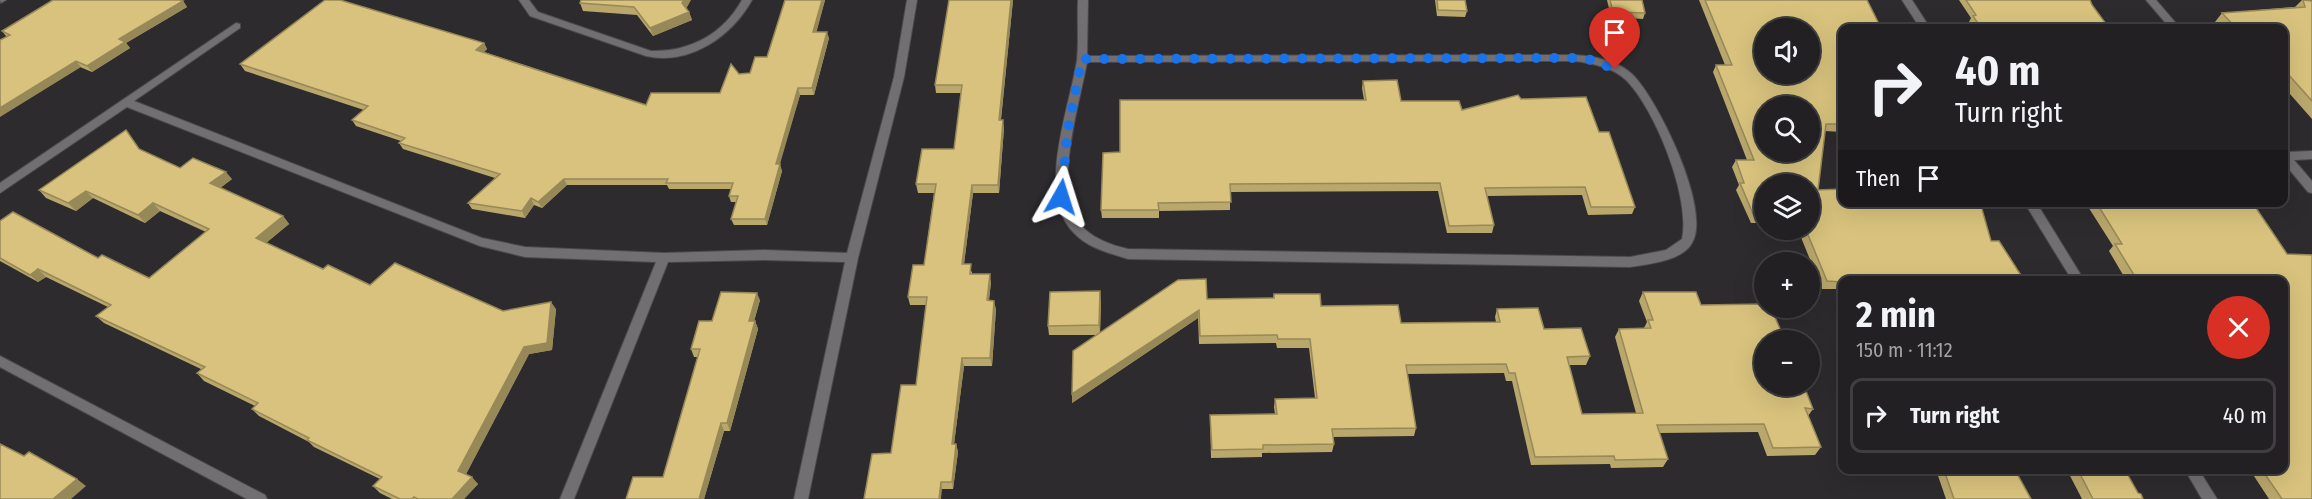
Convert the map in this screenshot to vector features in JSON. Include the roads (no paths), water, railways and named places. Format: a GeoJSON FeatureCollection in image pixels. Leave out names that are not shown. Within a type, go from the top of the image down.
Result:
{"type":"FeatureCollection","features":[{"type":"Feature","properties":{"kind":"street"},"geometry":{"type":"LineString","coordinates":[[524,0],[534,14],[557,24],[634,50],[663,56],[677,55],[706,42],[738,17],[747,0]]}},
{"type":"Feature","properties":{"kind":"street"},"geometry":{"type":"LineString","coordinates":[[801,499],[852,258],[899,77],[912,0]]}},
{"type":"Feature","properties":{"kind":"street"},"geometry":{"type":"LineString","coordinates":[[1082,59],[1574,58],[1596,61],[1630,77],[1659,123],[1689,197],[1692,231],[1683,246],[1660,256],[1630,262],[1128,254],[1110,249],[1080,233],[1071,223],[1061,197],[1068,128],[1082,59],[1083,0]]}},
{"type":"Feature","properties":{"kind":"street"},"geometry":{"type":"LineString","coordinates":[[1907,0],[1922,24]]}},
{"type":"Feature","properties":{"kind":"street"},"geometry":{"type":"LineString","coordinates":[[2151,0],[2172,24]]}},
{"type":"Feature","properties":{"kind":"street"},"geometry":{"type":"LineString","coordinates":[[0,189],[128,103],[236,26]]}},
{"type":"Feature","properties":{"kind":"street"},"geometry":{"type":"LineString","coordinates":[[128,103],[480,242],[525,252],[664,258],[764,255],[852,258]]}},
{"type":"Feature","properties":{"kind":"street"},"geometry":{"type":"LineString","coordinates":[[2288,155],[2312,155]]}},
{"type":"Feature","properties":{"kind":"street"},"geometry":{"type":"LineString","coordinates":[[2288,160],[2312,189]]}},
{"type":"Feature","properties":{"kind":"street"},"geometry":{"type":"LineString","coordinates":[[2033,207],[2076,276]]}},
{"type":"Feature","properties":{"kind":"street"},"geometry":{"type":"LineString","coordinates":[[567,499],[664,258]]}},
{"type":"Feature","properties":{"kind":"street"},"geometry":{"type":"LineString","coordinates":[[0,362],[260,499]]}},
{"type":"Feature","properties":{"kind":"street"},"geometry":{"type":"LineString","coordinates":[[2194,474],[2210,499]]}}]}
